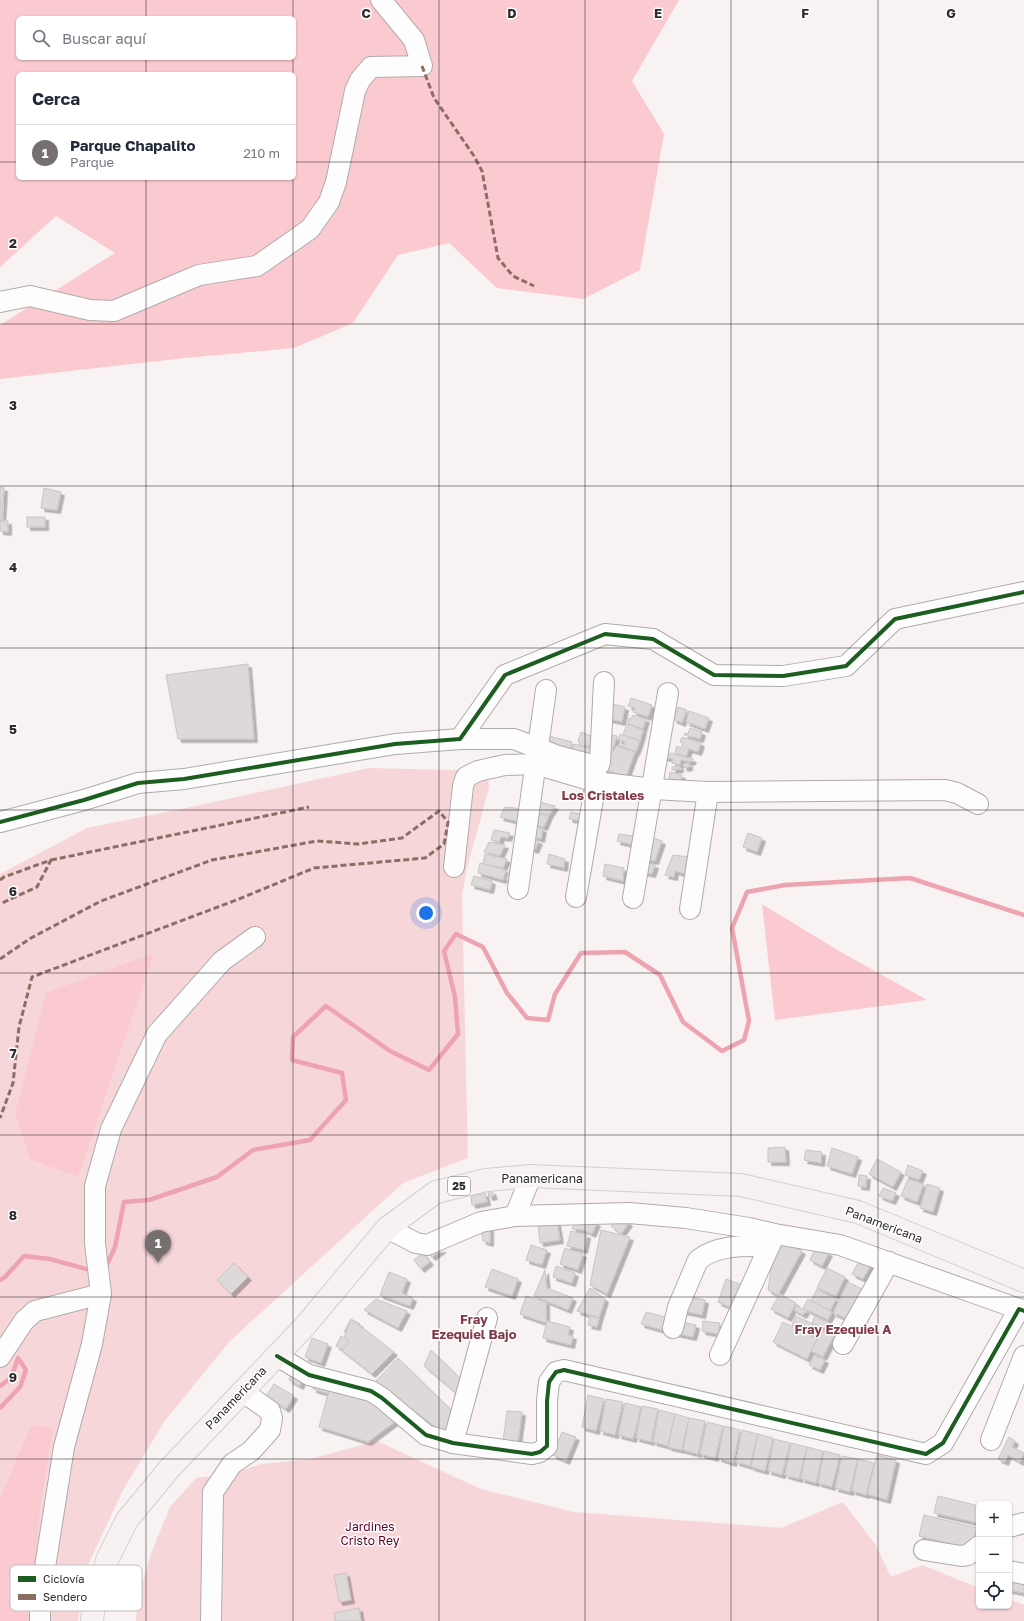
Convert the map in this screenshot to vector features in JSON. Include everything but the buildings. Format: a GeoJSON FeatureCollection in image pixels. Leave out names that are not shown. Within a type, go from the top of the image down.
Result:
{"type":"FeatureCollection","features":[{"type":"Feature","properties":{"kind":"main road","name":"Panamericana"},"geometry":{"type":"LineString","coordinates":[[106,1565],[127,1520],[170,1468],[305,1326],[386,1228],[436,1192],[486,1180],[531,1176],[741,1185],[858,1212],[1024,1281]]}},
{"type":"Feature","properties":{"kind":"main road","name":"Panamericana"},"geometry":{"type":"LineString","coordinates":[[92,1621],[93,1611]]}},
{"type":"Feature","properties":{"kind":"street"},"geometry":{"type":"LineString","coordinates":[[0,302],[30,296],[90,310],[114,311],[199,275],[257,266],[310,230],[329,202],[336,182],[355,91],[360,80],[371,68],[422,66],[414,40],[381,0]]}},
{"type":"Feature","properties":{"kind":"street"},"geometry":{"type":"LineString","coordinates":[[460,739],[505,675],[605,634],[653,639],[714,675],[783,676],[846,666],[895,619],[1024,592]]}},
{"type":"Feature","properties":{"kind":"street"},"geometry":{"type":"LineString","coordinates":[[454,867],[463,786],[466,777],[478,771],[537,756],[558,756],[596,766],[599,765],[604,682]]}},
{"type":"Feature","properties":{"kind":"street"},"geometry":{"type":"LineString","coordinates":[[518,889],[546,690]]}},
{"type":"Feature","properties":{"kind":"street"},"geometry":{"type":"LineString","coordinates":[[633,898],[653,789],[668,693]]}},
{"type":"Feature","properties":{"kind":"street"},"geometry":{"type":"LineString","coordinates":[[0,822],[84,800],[138,782],[184,779],[395,744],[460,739],[514,739],[537,756],[596,782],[653,789],[708,792],[945,790],[957,793],[978,804]]}},
{"type":"Feature","properties":{"kind":"street"},"geometry":{"type":"LineString","coordinates":[[576,896],[596,782]]}},
{"type":"Feature","properties":{"kind":"street"},"geometry":{"type":"LineString","coordinates":[[690,909],[708,792]]}},
{"type":"Feature","properties":{"kind":"street"},"geometry":{"type":"LineString","coordinates":[[45,1565],[64,1447],[92,1344],[101,1294],[95,1243],[96,1186],[111,1129],[157,1034],[222,962],[255,937]]}},
{"type":"Feature","properties":{"kind":"street"},"geometry":{"type":"LineString","coordinates":[[515,1216],[531,1176]]}},
{"type":"Feature","properties":{"kind":"street"},"geometry":{"type":"LineString","coordinates":[[386,1228],[416,1243],[427,1245],[481,1222],[515,1216],[629,1213],[686,1218],[749,1228],[772,1240]]}},
{"type":"Feature","properties":{"kind":"street"},"geometry":{"type":"LineString","coordinates":[[720,1355],[772,1240]]}},
{"type":"Feature","properties":{"kind":"street"},"geometry":{"type":"LineString","coordinates":[[277,1356],[309,1375],[371,1391],[382,1398],[426,1435],[453,1443],[532,1454],[540,1452],[547,1446],[547,1401],[549,1382],[556,1372],[564,1370],[926,1454],[943,1443],[1021,1310],[840,1245],[772,1240],[717,1250],[703,1256],[698,1260],[678,1307],[672,1328]]}},
{"type":"Feature","properties":{"kind":"street"},"geometry":{"type":"LineString","coordinates":[[843,1344],[889,1262]]}},
{"type":"Feature","properties":{"kind":"street"},"geometry":{"type":"LineString","coordinates":[[0,1357],[24,1321],[35,1311],[101,1294]]}},
{"type":"Feature","properties":{"kind":"street"},"geometry":{"type":"LineString","coordinates":[[453,1443],[487,1318]]}},
{"type":"Feature","properties":{"kind":"street"},"geometry":{"type":"LineString","coordinates":[[990,1440],[1024,1356]]}},
{"type":"Feature","properties":{"kind":"street"},"geometry":{"type":"LineString","coordinates":[[211,1621],[213,1492],[232,1464],[251,1451],[270,1430],[272,1418],[270,1411],[242,1391]]}},
{"type":"Feature","properties":{"kind":"street"},"geometry":{"type":"LineString","coordinates":[[1012,1525],[1024,1523]]}},
{"type":"Feature","properties":{"kind":"street"},"geometry":{"type":"LineString","coordinates":[[924,1550],[961,1556],[968,1554],[976,1548]]}},
{"type":"Feature","properties":{"kind":"street"},"geometry":{"type":"LineString","coordinates":[[1012,1572],[1024,1574]]}},
{"type":"Feature","properties":{"kind":"green space"},"geometry":{"type":"Polygon","coordinates":[[[369,768],[488,771],[489,788],[467,868],[462,895],[468,1158],[403,1183],[229,1342],[164,1422],[123,1490],[88,1565],[10,1565],[10,1611],[80,1611],[78,1621],[0,1621],[0,874],[87,828],[369,768]]]}},
{"type":"Feature","properties":{"kind":"green space","name":"Jardines Cristo Rey"},"geometry":{"type":"Polygon","coordinates":[[[377,1441],[481,1489],[574,1512],[781,1528],[843,1502],[875,1544],[891,1577],[922,1565],[976,1587],[976,1609],[1012,1609],[1012,1600],[1024,1605],[1024,1621],[136,1621],[136,1611],[142,1611],[142,1584],[152,1551],[170,1507],[196,1478],[233,1473],[262,1464],[310,1459],[377,1441]]]}},
{"type":"Feature","properties":{"kind":"shaded area"},"geometry":{"type":"Polygon","coordinates":[[[0,0],[679,0],[632,81],[664,134],[640,270],[583,299],[497,288],[449,243],[398,255],[353,323],[294,348],[185,358],[0,379],[0,325],[115,253],[56,216],[0,267],[0,0]]]}},
{"type":"Feature","properties":{"kind":"shaded area"},"geometry":{"type":"Polygon","coordinates":[[[762,904],[839,951],[927,1000],[775,1020],[762,904]]]}},
{"type":"Feature","properties":{"kind":"shaded area"},"geometry":{"type":"Polygon","coordinates":[[[154,953],[78,1177],[30,1159],[15,1114],[46,993],[154,953]]]}},
{"type":"Feature","properties":{"kind":"shaded area"},"geometry":{"type":"Polygon","coordinates":[[[31,1425],[53,1428],[40,1509],[36,1565],[10,1565],[10,1611],[32,1611],[31,1621],[0,1621],[0,1499],[31,1425]]]}},
{"type":"Feature","properties":{"kind":"waterway"},"geometry":{"type":"LineString","coordinates":[[106,1267],[115,1247],[124,1202],[149,1200],[217,1177],[253,1150],[310,1140],[346,1100],[342,1073],[292,1060],[293,1037],[326,1006],[390,1051],[429,1070],[458,1034],[455,997],[444,951],[456,934],[483,947],[507,993],[527,1018],[548,1020],[555,994],[581,953],[625,952],[660,975],[683,1022],[722,1051],[744,1040],[749,1021],[732,928],[747,892],[785,885],[910,878],[1024,915]]}},
{"type":"Feature","properties":{"kind":"waterway"},"geometry":{"type":"LineString","coordinates":[[0,1280],[5,1277],[24,1256],[50,1259],[86,1269]]}},
{"type":"Feature","properties":{"kind":"waterway"},"geometry":{"type":"LineString","coordinates":[[0,1386],[11,1378],[18,1358],[26,1370],[20,1387],[0,1408]]}},
{"type":"Feature","properties":{"kind":"marked path"},"geometry":{"type":"LineString","coordinates":[[422,66],[434,98],[474,156],[482,171],[498,258],[513,276],[534,286]]}},
{"type":"Feature","properties":{"kind":"marked path"},"geometry":{"type":"LineString","coordinates":[[51,860],[309,807]]}},
{"type":"Feature","properties":{"kind":"marked path"},"geometry":{"type":"LineString","coordinates":[[0,959],[31,938],[101,901],[212,860],[317,841],[358,844],[402,838],[439,811],[448,822],[444,844],[425,858],[314,868],[239,899],[32,977],[19,1027],[13,1083],[0,1118]]}},
{"type":"Feature","properties":{"kind":"marked path"},"geometry":{"type":"LineString","coordinates":[[0,880],[4,877],[51,860],[37,887],[0,904]]}},
{"type":"Feature","properties":{"kind":"cycle path"},"geometry":{"type":"LineString","coordinates":[[0,822],[84,800],[138,783],[184,779],[395,744],[460,739],[505,675],[605,634],[653,639],[714,675],[783,676],[846,666],[895,619],[1024,592]]}},
{"type":"Feature","properties":{"kind":"cycle path"},"geometry":{"type":"LineString","coordinates":[[277,1356],[309,1375],[371,1391],[382,1398],[426,1435],[453,1443],[532,1454],[540,1452],[547,1446],[547,1401],[549,1382],[556,1372],[564,1370],[926,1454],[943,1443],[1019,1309],[1024,1311]]}},
{"type":"Feature","properties":{"kind":"place","name":"Parque Chapalito"},"geometry":{"type":"Point","coordinates":[158,1263]}},
{"type":"Feature","properties":{"kind":"district","name":"Los Cristales"},"geometry":{"type":"Point","coordinates":[603,795]}},
{"type":"Feature","properties":{"kind":"district","name":"Fray Ezequiel Bajo"},"geometry":{"type":"Point","coordinates":[474,1326]}},
{"type":"Feature","properties":{"kind":"district","name":"Fray Ezequiel A"},"geometry":{"type":"Point","coordinates":[843,1329]}}]}
